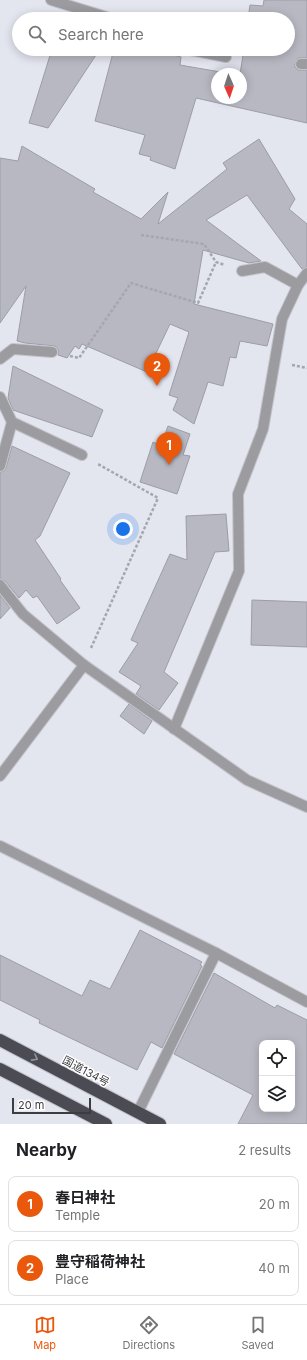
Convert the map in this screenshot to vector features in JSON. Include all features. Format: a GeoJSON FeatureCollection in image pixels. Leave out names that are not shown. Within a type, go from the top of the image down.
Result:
{"type":"FeatureCollection","features":[{"type":"Feature","properties":{"kind":"highway","name":"国道134号"},"geometry":{"type":"LineString","coordinates":[[0,1040],[160,1124]]}},
{"type":"Feature","properties":{"kind":"highway"},"geometry":{"type":"LineString","coordinates":[[0,1069],[106,1124]]}},
{"type":"Feature","properties":{"kind":"street"},"geometry":{"type":"LineString","coordinates":[[51,0],[90,12]]}},
{"type":"Feature","properties":{"kind":"street"},"geometry":{"type":"LineString","coordinates":[[221,56],[226,57]]}},
{"type":"Feature","properties":{"kind":"street"},"geometry":{"type":"LineString","coordinates":[[242,271],[265,267],[298,285]]}},
{"type":"Feature","properties":{"kind":"street"},"geometry":{"type":"LineString","coordinates":[[174,729],[239,571],[238,494],[263,429],[282,319],[298,285],[307,274]]}},
{"type":"Feature","properties":{"kind":"street"},"geometry":{"type":"LineString","coordinates":[[0,359],[13,349],[52,352]]}},
{"type":"Feature","properties":{"kind":"street"},"geometry":{"type":"LineString","coordinates":[[0,397],[12,422],[82,455]]}},
{"type":"Feature","properties":{"kind":"street"},"geometry":{"type":"LineString","coordinates":[[0,466],[12,422]]}},
{"type":"Feature","properties":{"kind":"street"},"geometry":{"type":"LineString","coordinates":[[0,585],[23,614],[84,665],[247,780],[307,807]]}},
{"type":"Feature","properties":{"kind":"street"},"geometry":{"type":"LineString","coordinates":[[0,776],[84,665]]}},
{"type":"Feature","properties":{"kind":"street"},"geometry":{"type":"LineString","coordinates":[[0,846],[216,953],[307,1002]]}},
{"type":"Feature","properties":{"kind":"street"},"geometry":{"type":"LineString","coordinates":[[138,1112],[216,953]]}},
{"type":"Feature","properties":{"kind":"path"},"geometry":{"type":"LineString","coordinates":[[141,236],[204,244],[216,262],[242,271]]}},
{"type":"Feature","properties":{"kind":"path"},"geometry":{"type":"LineString","coordinates":[[52,352],[79,358],[131,283],[198,304],[216,262]]}},
{"type":"Feature","properties":{"kind":"path"},"geometry":{"type":"LineString","coordinates":[[82,455],[158,498],[84,665]]}},
{"type":"Feature","properties":{"kind":"building"},"geometry":{"type":"Polygon","coordinates":[[[264,0],[307,0],[307,58],[298,58],[295,67],[298,70],[307,70],[307,123],[223,104],[247,104],[247,68],[241,68],[243,56],[295,56],[295,12],[249,12],[250,5],[263,6],[264,0]]]}},
{"type":"Feature","properties":{"kind":"building"},"geometry":{"type":"Polygon","coordinates":[[[50,56],[95,56],[48,128],[29,123],[50,56]]]}},
{"type":"Feature","properties":{"kind":"building"},"geometry":{"type":"Polygon","coordinates":[[[112,56],[177,56],[181,57],[180,65],[211,70],[211,101],[196,98],[175,169],[150,160],[151,157],[139,154],[145,135],[95,121],[112,56]]]}},
{"type":"Feature","properties":{"kind":"building"},"geometry":{"type":"Polygon","coordinates":[[[259,139],[295,199],[289,209],[307,224],[307,267],[302,269],[247,195],[206,220],[261,261],[249,263],[203,250],[194,304],[273,324],[267,346],[240,341],[236,358],[230,357],[223,386],[208,382],[194,424],[173,410],[178,398],[169,395],[189,332],[170,324],[147,372],[82,344],[79,349],[75,346],[67,358],[58,355],[58,350],[55,346],[17,341],[26,286],[0,323],[0,158],[18,161],[22,146],[95,189],[93,192],[141,219],[168,192],[158,224],[227,169],[223,163],[259,139]]]}},
{"type":"Feature","properties":{"kind":"building"},"geometry":{"type":"Polygon","coordinates":[[[13,366],[103,410],[92,437],[13,410],[8,398],[13,366]]]}},
{"type":"Feature","properties":{"kind":"building"},"geometry":{"type":"Polygon","coordinates":[[[168,426],[190,434],[183,455],[190,456],[177,494],[140,482],[153,442],[161,446],[168,426]]]}},
{"type":"Feature","properties":{"kind":"building"},"geometry":{"type":"Polygon","coordinates":[[[12,446],[70,473],[40,536],[35,540],[61,579],[60,580],[80,608],[57,624],[37,596],[33,598],[26,590],[19,598],[5,581],[0,579],[0,472],[4,471],[6,468],[12,446]]]}},
{"type":"Feature","properties":{"kind":"building"},"geometry":{"type":"Polygon","coordinates":[[[226,514],[229,551],[215,552],[164,672],[178,683],[159,710],[136,694],[141,686],[119,672],[138,643],[131,640],[170,554],[187,560],[186,516],[226,514]]]}},
{"type":"Feature","properties":{"kind":"building"},"geometry":{"type":"Polygon","coordinates":[[[0,595],[10,608],[0,619],[0,595]]]}},
{"type":"Feature","properties":{"kind":"building"},"geometry":{"type":"Polygon","coordinates":[[[252,600],[307,602],[307,647],[251,645],[252,600]]]}},
{"type":"Feature","properties":{"kind":"building"},"geometry":{"type":"Polygon","coordinates":[[[129,704],[152,721],[144,734],[120,716],[129,704]]]}},
{"type":"Feature","properties":{"kind":"building"},"geometry":{"type":"Polygon","coordinates":[[[140,930],[202,962],[200,965],[202,966],[162,1048],[151,1042],[137,1070],[39,1023],[40,1020],[0,1000],[0,955],[82,996],[90,980],[110,989],[140,930]]]}},
{"type":"Feature","properties":{"kind":"building"},"geometry":{"type":"Polygon","coordinates":[[[214,973],[275,1008],[277,1005],[307,1020],[307,1124],[238,1124],[253,1095],[174,1054],[214,973]]]}},
{"type":"Feature","properties":{"kind":"place","name":"豊守稲荷神社"},"geometry":{"type":"Point","coordinates":[157,386]}},
{"type":"Feature","properties":{"kind":"place","name":"春日神社"},"geometry":{"type":"Point","coordinates":[169,465]}}]}
